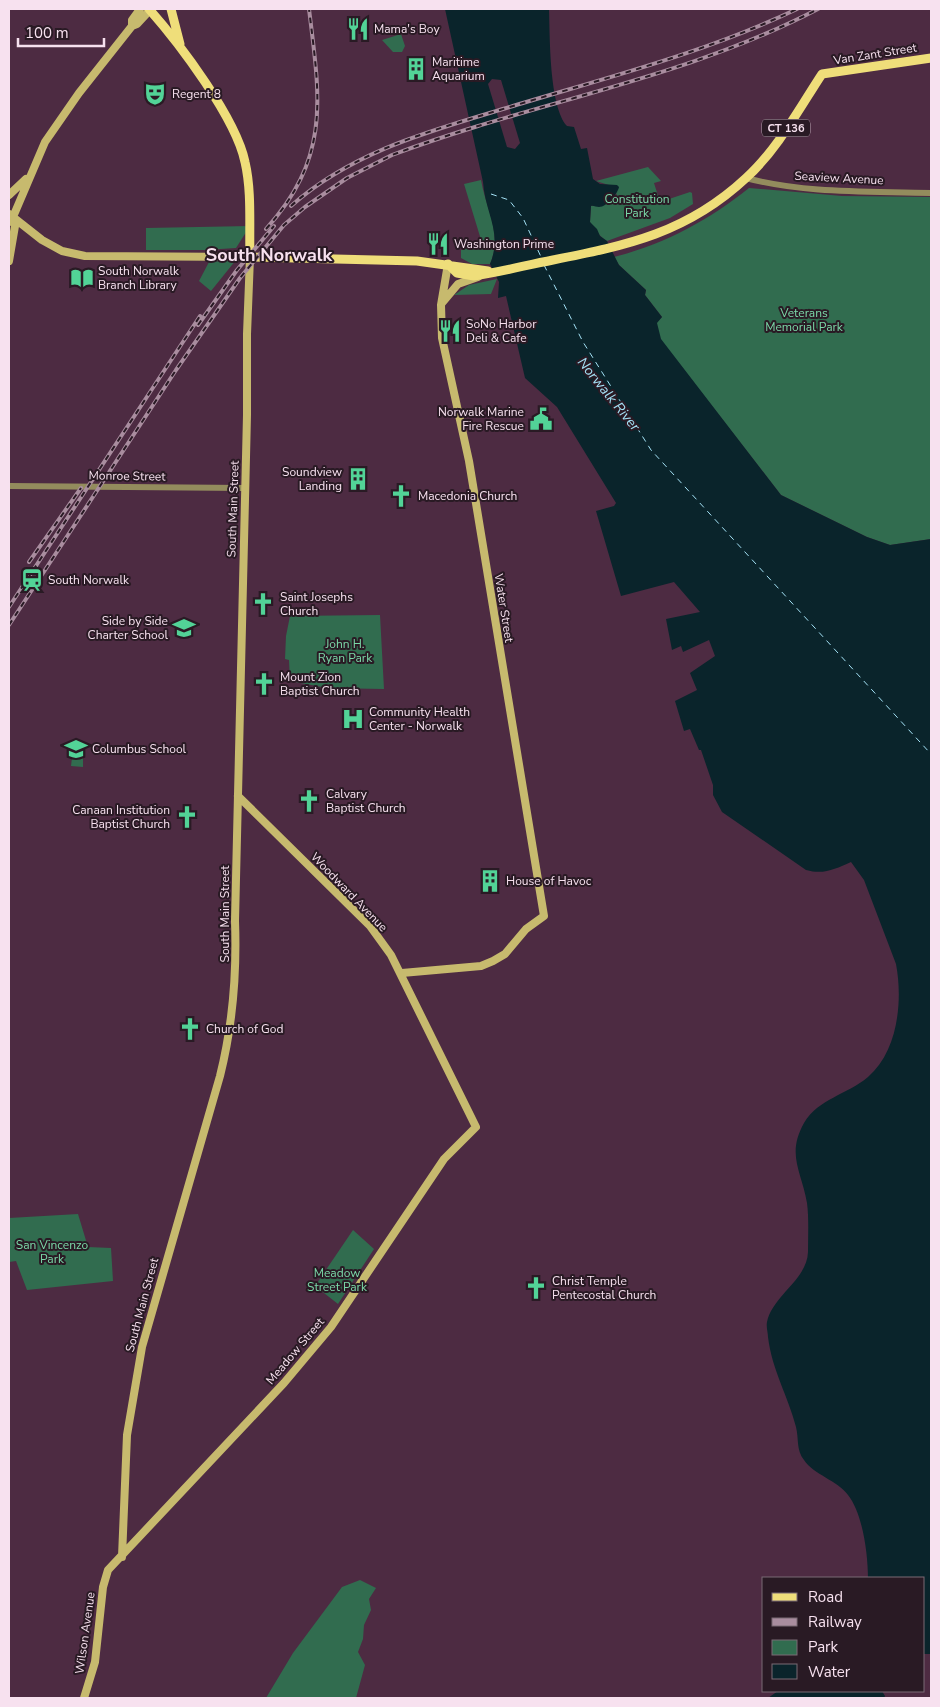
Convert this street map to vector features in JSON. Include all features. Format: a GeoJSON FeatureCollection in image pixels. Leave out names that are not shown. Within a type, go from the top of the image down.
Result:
{"type":"FeatureCollection","features":[{"type":"Feature","properties":{"kind":"main road"},"geometry":{"type":"LineString","coordinates":[[10,218],[45,142],[74,100],[132,26],[138,24],[147,9],[183,51],[237,137],[245,162],[250,257]]}},
{"type":"Feature","properties":{"kind":"main road"},"geometry":{"type":"LineString","coordinates":[[171,9],[183,51]]}},
{"type":"Feature","properties":{"kind":"main road","name":"Van Zant Street"},"geometry":{"type":"LineString","coordinates":[[746,178],[771,150],[822,74],[931,58]]}},
{"type":"Feature","properties":{"kind":"main road"},"geometry":{"type":"LineString","coordinates":[[9,195],[29,175]]}},
{"type":"Feature","properties":{"kind":"main road","name":"CT 136"},"geometry":{"type":"LineString","coordinates":[[441,305],[458,284],[483,274],[650,238],[678,225],[707,208],[746,178]]}},
{"type":"Feature","properties":{"kind":"main road"},"geometry":{"type":"LineString","coordinates":[[10,218],[62,251],[85,256],[417,261],[448,264],[457,273],[469,276],[483,274]]}},
{"type":"Feature","properties":{"kind":"main road"},"geometry":{"type":"LineString","coordinates":[[9,261],[15,226],[10,218]]}},
{"type":"Feature","properties":{"kind":"main road","name":"South Main Street"},"geometry":{"type":"LineString","coordinates":[[122,1557],[127,1436],[142,1347],[213,1100],[231,1026],[236,971],[235,921],[246,334],[250,257]]}},
{"type":"Feature","properties":{"kind":"main road","name":"CT 136"},"geometry":{"type":"LineString","coordinates":[[448,264],[493,272]]}},
{"type":"Feature","properties":{"kind":"main road","name":"Water Street"},"geometry":{"type":"LineString","coordinates":[[402,973],[481,966],[505,954],[526,929],[544,916],[469,461],[442,338],[441,305],[448,264]]}},
{"type":"Feature","properties":{"kind":"main road","name":"Woodward Avenue"},"geometry":{"type":"LineString","coordinates":[[238,796],[370,926],[402,973],[476,1127]]}},
{"type":"Feature","properties":{"kind":"main road","name":"Meadow Street"},"geometry":{"type":"LineString","coordinates":[[108,1570],[284,1383],[331,1327],[444,1159],[476,1127]]}},
{"type":"Feature","properties":{"kind":"main road","name":"Wilson Avenue"},"geometry":{"type":"LineString","coordinates":[[84,1698],[95,1662],[103,1587],[108,1570]]}},
{"type":"Feature","properties":{"kind":"street","name":"Seaview Avenue"},"geometry":{"type":"LineString","coordinates":[[746,178],[771,185],[826,191],[931,193]]}},
{"type":"Feature","properties":{"kind":"street","name":"Monroe Street"},"geometry":{"type":"LineString","coordinates":[[9,486],[244,488]]}},
{"type":"Feature","properties":{"kind":"green space"},"geometry":{"type":"Polygon","coordinates":[[[401,34],[405,46],[402,52],[393,52],[382,40],[401,34]]]}},
{"type":"Feature","properties":{"kind":"green space","name":"Constitution Park"},"geometry":{"type":"Polygon","coordinates":[[[648,167],[661,181],[654,183],[660,202],[690,192],[692,193],[693,204],[670,218],[607,241],[597,233],[590,222],[591,206],[604,204],[617,195],[612,186],[596,181],[648,167]]]}},
{"type":"Feature","properties":{"kind":"green space"},"geometry":{"type":"Polygon","coordinates":[[[481,180],[494,232],[494,253],[490,264],[472,264],[461,258],[461,250],[482,243],[464,184],[481,180]]]}},
{"type":"Feature","properties":{"kind":"green space","name":"Veterans Memorial Park"},"geometry":{"type":"Polygon","coordinates":[[[749,188],[842,196],[931,197],[931,539],[890,545],[867,537],[781,495],[660,339],[656,323],[662,317],[645,295],[646,290],[619,265],[614,257],[633,252],[686,230],[734,200],[749,188]]]}},
{"type":"Feature","properties":{"kind":"green space"},"geometry":{"type":"Polygon","coordinates":[[[250,226],[236,248],[146,250],[146,228],[250,226]]]}},
{"type":"Feature","properties":{"kind":"green space"},"geometry":{"type":"Polygon","coordinates":[[[236,260],[211,291],[199,281],[209,262],[236,260]]]}},
{"type":"Feature","properties":{"kind":"green space"},"geometry":{"type":"Polygon","coordinates":[[[497,279],[491,294],[454,295],[469,285],[497,279]]]}},
{"type":"Feature","properties":{"kind":"green space","name":"John H. Ryan Park"},"geometry":{"type":"Polygon","coordinates":[[[380,615],[384,689],[327,688],[290,681],[289,660],[285,659],[286,636],[290,616],[380,615]]]}},
{"type":"Feature","properties":{"kind":"green space"},"geometry":{"type":"Polygon","coordinates":[[[73,749],[83,750],[83,767],[71,766],[73,749]]]}},
{"type":"Feature","properties":{"kind":"green space","name":"San Vincenzo Park"},"geometry":{"type":"Polygon","coordinates":[[[78,1214],[88,1247],[111,1248],[113,1281],[27,1290],[16,1261],[9,1262],[9,1218],[78,1214]]]}},
{"type":"Feature","properties":{"kind":"green space","name":"Meadow Street Park"},"geometry":{"type":"Polygon","coordinates":[[[353,1230],[374,1249],[338,1304],[315,1286],[353,1230]]]}},
{"type":"Feature","properties":{"kind":"green space"},"geometry":{"type":"Polygon","coordinates":[[[360,1580],[376,1588],[369,1599],[371,1610],[364,1625],[363,1639],[358,1652],[365,1665],[356,1698],[266,1698],[293,1653],[342,1587],[360,1580]]]}},
{"type":"Feature","properties":{"kind":"water","name":"Norwalk River"},"geometry":{"type":"Polygon","coordinates":[[[445,9],[549,9],[550,53],[554,87],[561,116],[567,126],[574,127],[581,149],[587,148],[593,179],[600,184],[617,185],[619,187],[614,196],[605,205],[599,207],[591,206],[590,222],[597,229],[600,236],[607,241],[619,265],[646,290],[645,295],[662,317],[657,323],[661,339],[781,495],[867,537],[890,545],[931,539],[931,1654],[925,1654],[925,1577],[868,1577],[864,1535],[853,1503],[838,1485],[814,1470],[801,1456],[793,1416],[773,1361],[767,1326],[770,1312],[802,1271],[808,1252],[807,1203],[796,1154],[799,1134],[804,1123],[817,1108],[868,1077],[886,1054],[896,1025],[898,1009],[899,994],[896,964],[864,880],[851,862],[824,872],[806,870],[722,812],[713,795],[713,785],[701,750],[699,750],[690,729],[684,731],[675,701],[697,690],[690,673],[715,656],[709,640],[683,652],[681,646],[672,650],[666,619],[700,612],[674,582],[621,596],[596,511],[614,506],[616,503],[557,407],[525,378],[506,296],[498,298],[499,282],[490,264],[495,242],[445,9]]]}},
{"type":"Feature","properties":{"kind":"water"},"geometry":{"type":"Polygon","coordinates":[[[777,1692],[883,1692],[885,1696],[884,1698],[768,1698],[777,1692]]]}},
{"type":"Feature","properties":{"kind":"pier"},"geometry":{"type":"Polygon","coordinates":[[[492,79],[501,80],[520,143],[515,149],[507,147],[488,84],[492,79]]]}},
{"type":"Feature","properties":{"kind":"ferry route"},"geometry":{"type":"LineString","coordinates":[[491,194],[509,200],[523,218],[542,259]]}},
{"type":"Feature","properties":{"kind":"ferry route"},"geometry":{"type":"LineString","coordinates":[[544,265],[583,342],[651,450],[931,754]]}},
{"type":"Feature","properties":{"kind":"railway"},"geometry":{"type":"LineString","coordinates":[[266,229],[287,203],[302,177],[311,151],[316,125],[317,99],[309,9]]}},
{"type":"Feature","properties":{"kind":"railway"},"geometry":{"type":"LineString","coordinates":[[291,206],[341,170],[396,144],[425,133],[693,51],[797,9]]}},
{"type":"Feature","properties":{"kind":"railway"},"geometry":{"type":"LineString","coordinates":[[9,625],[176,370],[240,278],[284,225],[305,207],[347,178],[392,155],[445,136],[662,72],[715,54],[767,33],[818,9]]}},
{"type":"Feature","properties":{"kind":"railway"},"geometry":{"type":"LineString","coordinates":[[198,325],[237,270],[274,226]]}},
{"type":"Feature","properties":{"kind":"railway"},"geometry":{"type":"LineString","coordinates":[[9,607],[200,316]]}},
{"type":"Feature","properties":{"kind":"railway"},"geometry":{"type":"LineString","coordinates":[[29,562],[81,488]]}},
{"type":"Feature","properties":{"kind":"place","name":"Mama's Boy"},"geometry":{"type":"Point","coordinates":[358,29]}},
{"type":"Feature","properties":{"kind":"place","name":"Maritime Aquarium"},"geometry":{"type":"Point","coordinates":[416,69]}},
{"type":"Feature","properties":{"kind":"place","name":"Regent 8"},"geometry":{"type":"Point","coordinates":[155,94]}},
{"type":"Feature","properties":{"kind":"place","name":"Washington Prime"},"geometry":{"type":"Point","coordinates":[438,244]}},
{"type":"Feature","properties":{"kind":"place","name":"South Norwalk Branch Library"},"geometry":{"type":"Point","coordinates":[82,278]}},
{"type":"Feature","properties":{"kind":"place","name":"SoNo Harbor Deli & Cafe"},"geometry":{"type":"Point","coordinates":[450,331]}},
{"type":"Feature","properties":{"kind":"place","name":"Norwalk Marine Fire Rescue"},"geometry":{"type":"Point","coordinates":[541,419]}},
{"type":"Feature","properties":{"kind":"place","name":"Soundview Landing"},"geometry":{"type":"Point","coordinates":[358,479]}},
{"type":"Feature","properties":{"kind":"place","name":"Macedonia Church"},"geometry":{"type":"Point","coordinates":[401,496]}},
{"type":"Feature","properties":{"kind":"place","name":"South Norwalk"},"geometry":{"type":"Point","coordinates":[32,580]}},
{"type":"Feature","properties":{"kind":"place","name":"Saint Josephs Church"},"geometry":{"type":"Point","coordinates":[263,604]}},
{"type":"Feature","properties":{"kind":"place","name":"Side by Side Charter School"},"geometry":{"type":"Point","coordinates":[184,628]}},
{"type":"Feature","properties":{"kind":"place","name":"Mount Zion Baptist Church"},"geometry":{"type":"Point","coordinates":[264,684]}},
{"type":"Feature","properties":{"kind":"place","name":"Community Health Center - Norwalk"},"geometry":{"type":"Point","coordinates":[353,719]}},
{"type":"Feature","properties":{"kind":"place","name":"Columbus School"},"geometry":{"type":"Point","coordinates":[76,749]}},
{"type":"Feature","properties":{"kind":"place","name":"Calvary Baptist Church"},"geometry":{"type":"Point","coordinates":[309,801]}},
{"type":"Feature","properties":{"kind":"place","name":"Canaan Institution Baptist Church"},"geometry":{"type":"Point","coordinates":[187,817]}},
{"type":"Feature","properties":{"kind":"place","name":"House of Havoc"},"geometry":{"type":"Point","coordinates":[490,881]}},
{"type":"Feature","properties":{"kind":"place","name":"Church of God"},"geometry":{"type":"Point","coordinates":[190,1029]}},
{"type":"Feature","properties":{"kind":"place","name":"Christ Temple Pentecostal Church"},"geometry":{"type":"Point","coordinates":[536,1288]}},
{"type":"Feature","properties":{"kind":"district","name":"South Norwalk"},"geometry":{"type":"Point","coordinates":[269,255]}}]}
